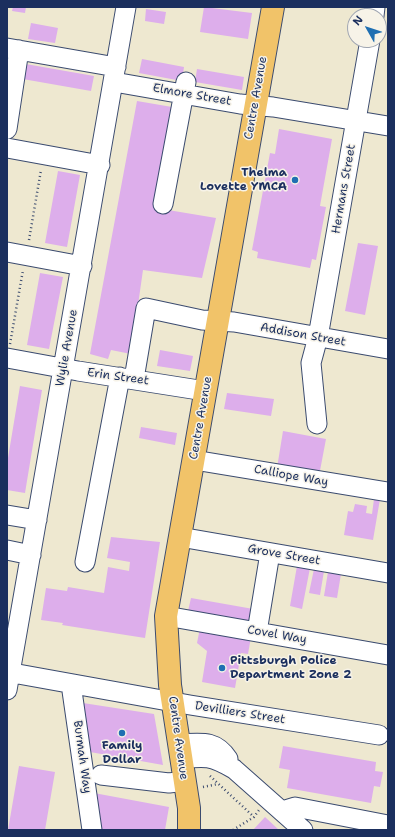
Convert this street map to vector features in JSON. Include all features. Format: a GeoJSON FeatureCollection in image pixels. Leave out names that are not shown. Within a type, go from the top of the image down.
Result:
{"type":"FeatureCollection","features":[{"type":"Feature","properties":{"kind":"main road","name":"Centre Avenue"},"geometry":{"type":"LineString","coordinates":[[190,830],[189,808],[193,784],[180,751],[173,702],[166,616],[273,7]]}},
{"type":"Feature","properties":{"kind":"street","name":"Wylie Avenue"},"geometry":{"type":"LineString","coordinates":[[8,678],[100,165],[126,7]]}},
{"type":"Feature","properties":{"kind":"street","name":"Hermans Street"},"geometry":{"type":"LineString","coordinates":[[317,424],[311,363],[318,337],[369,48]]}},
{"type":"Feature","properties":{"kind":"street","name":"Elmore Street"},"geometry":{"type":"LineString","coordinates":[[13,49],[115,74],[185,88],[255,105],[388,126]]}},
{"type":"Feature","properties":{"kind":"street"},"geometry":{"type":"LineString","coordinates":[[7,129],[13,49]]}},
{"type":"Feature","properties":{"kind":"street"},"geometry":{"type":"LineString","coordinates":[[163,204],[185,88]]}},
{"type":"Feature","properties":{"kind":"street"},"geometry":{"type":"LineString","coordinates":[[7,148],[100,165]]}},
{"type":"Feature","properties":{"kind":"street"},"geometry":{"type":"LineString","coordinates":[[7,252],[82,266]]}},
{"type":"Feature","properties":{"kind":"street","name":"Addison Street"},"geometry":{"type":"LineString","coordinates":[[127,378],[146,308],[202,320],[218,321],[388,349]]}},
{"type":"Feature","properties":{"kind":"street","name":"Erin Street"},"geometry":{"type":"LineString","coordinates":[[8,352],[64,368],[205,391]]}},
{"type":"Feature","properties":{"kind":"street"},"geometry":{"type":"LineString","coordinates":[[85,562],[127,378]]}},
{"type":"Feature","properties":{"kind":"street","name":"Calliope Way"},"geometry":{"type":"LineString","coordinates":[[194,460],[388,492]]}},
{"type":"Feature","properties":{"kind":"street"},"geometry":{"type":"LineString","coordinates":[[7,515],[37,520]]}},
{"type":"Feature","properties":{"kind":"street","name":"Grove Street"},"geometry":{"type":"LineString","coordinates":[[180,537],[388,573]]}},
{"type":"Feature","properties":{"kind":"street"},"geometry":{"type":"LineString","coordinates":[[7,550],[31,555]]}},
{"type":"Feature","properties":{"kind":"street"},"geometry":{"type":"LineString","coordinates":[[257,632],[270,553]]}},
{"type":"Feature","properties":{"kind":"street","name":"Covel Way"},"geometry":{"type":"LineString","coordinates":[[166,616],[388,655]]}},
{"type":"Feature","properties":{"kind":"street","name":"Devilliers Street"},"geometry":{"type":"LineString","coordinates":[[8,678],[71,684],[379,735]]}},
{"type":"Feature","properties":{"kind":"street","name":"Burmah Way"},"geometry":{"type":"LineString","coordinates":[[71,684],[92,830]]}},
{"type":"Feature","properties":{"kind":"street"},"geometry":{"type":"LineString","coordinates":[[180,751],[204,756],[221,762],[234,769],[303,830]]}},
{"type":"Feature","properties":{"kind":"street"},"geometry":{"type":"LineString","coordinates":[[101,775],[169,783],[193,784]]}},
{"type":"Feature","properties":{"kind":"street"},"geometry":{"type":"LineString","coordinates":[[282,811],[295,807],[388,824]]}},
{"type":"Feature","properties":{"kind":"street"},"geometry":{"type":"LineString","coordinates":[[313,830],[327,813]]}},
{"type":"Feature","properties":{"kind":"path"},"geometry":{"type":"LineString","coordinates":[[28,245],[43,164]]}},
{"type":"Feature","properties":{"kind":"path"},"geometry":{"type":"LineString","coordinates":[[8,352],[24,264]]}},
{"type":"Feature","properties":{"kind":"path"},"geometry":{"type":"LineString","coordinates":[[208,774],[254,816],[234,830]]}},
{"type":"Feature","properties":{"kind":"path"},"geometry":{"type":"LineString","coordinates":[[193,784],[218,784]]}},
{"type":"Feature","properties":{"kind":"building"},"geometry":{"type":"Polygon","coordinates":[[[13,7],[26,7],[25,13],[12,11],[13,7]]]}},
{"type":"Feature","properties":{"kind":"building"},"geometry":{"type":"Polygon","coordinates":[[[204,7],[252,13],[248,39],[200,32],[204,7]]]}},
{"type":"Feature","properties":{"kind":"building"},"geometry":{"type":"Polygon","coordinates":[[[146,9],[166,12],[164,24],[145,21],[146,9]]]}},
{"type":"Feature","properties":{"kind":"building"},"geometry":{"type":"Polygon","coordinates":[[[31,23],[58,28],[55,43],[28,39],[31,23]]]}},
{"type":"Feature","properties":{"kind":"building"},"geometry":{"type":"Polygon","coordinates":[[[142,59],[184,67],[182,81],[139,73],[142,59]]]}},
{"type":"Feature","properties":{"kind":"building"},"geometry":{"type":"Polygon","coordinates":[[[20,63],[94,76],[91,91],[17,78],[20,63]]]}},
{"type":"Feature","properties":{"kind":"building"},"geometry":{"type":"Polygon","coordinates":[[[197,69],[244,77],[242,90],[195,82],[197,69]]]}},
{"type":"Feature","properties":{"kind":"building"},"geometry":{"type":"Polygon","coordinates":[[[137,101],[172,107],[156,208],[216,218],[202,278],[143,270],[131,354],[111,350],[108,359],[90,354],[137,101]]]}},
{"type":"Feature","properties":{"kind":"building","name":"Thelma Lovette YMCA"},"geometry":{"type":"Polygon","coordinates":[[[279,129],[332,139],[320,206],[326,207],[316,260],[312,259],[310,268],[257,258],[258,252],[252,250],[270,153],[275,154],[279,129]]]}},
{"type":"Feature","properties":{"kind":"building"},"geometry":{"type":"Polygon","coordinates":[[[58,171],[80,175],[67,247],[45,243],[58,171]]]}},
{"type":"Feature","properties":{"kind":"building"},"geometry":{"type":"Polygon","coordinates":[[[358,243],[378,246],[365,315],[345,311],[358,243]]]}},
{"type":"Feature","properties":{"kind":"building"},"geometry":{"type":"Polygon","coordinates":[[[40,273],[63,277],[49,349],[27,345],[40,273]]]}},
{"type":"Feature","properties":{"kind":"building"},"geometry":{"type":"Polygon","coordinates":[[[160,350],[193,356],[190,371],[157,366],[160,350]]]}},
{"type":"Feature","properties":{"kind":"building"},"geometry":{"type":"Polygon","coordinates":[[[20,386],[42,390],[25,493],[7,490],[7,464],[20,386]]]}},
{"type":"Feature","properties":{"kind":"building"},"geometry":{"type":"Polygon","coordinates":[[[227,393],[274,399],[271,416],[224,409],[227,393]]]}},
{"type":"Feature","properties":{"kind":"building"},"geometry":{"type":"Polygon","coordinates":[[[141,427],[177,433],[175,445],[139,438],[141,427]]]}},
{"type":"Feature","properties":{"kind":"building"},"geometry":{"type":"Polygon","coordinates":[[[283,431],[326,439],[319,476],[277,468],[283,431]]]}},
{"type":"Feature","properties":{"kind":"building"},"geometry":{"type":"Polygon","coordinates":[[[374,499],[380,499],[373,540],[344,535],[348,511],[353,512],[355,504],[367,506],[366,513],[372,514],[374,499]]]}},
{"type":"Feature","properties":{"kind":"building"},"geometry":{"type":"Polygon","coordinates":[[[111,537],[160,542],[145,638],[62,625],[63,623],[41,620],[46,588],[67,591],[68,587],[104,593],[108,567],[129,571],[130,562],[107,558],[111,537]]]}},
{"type":"Feature","properties":{"kind":"building"},"geometry":{"type":"Polygon","coordinates":[[[297,566],[310,568],[302,609],[290,606],[297,566]]]}},
{"type":"Feature","properties":{"kind":"building"},"geometry":{"type":"Polygon","coordinates":[[[314,569],[324,571],[320,595],[309,593],[314,569]]]}},
{"type":"Feature","properties":{"kind":"building"},"geometry":{"type":"Polygon","coordinates":[[[328,572],[341,574],[337,598],[324,596],[328,572]]]}},
{"type":"Feature","properties":{"kind":"building"},"geometry":{"type":"Polygon","coordinates":[[[191,598],[259,610],[256,623],[188,611],[191,598]]]}},
{"type":"Feature","properties":{"kind":"building","name":"Pittsburgh Police Department Zone 2"},"geometry":{"type":"Polygon","coordinates":[[[200,628],[251,637],[248,654],[241,653],[235,688],[202,682],[207,651],[197,643],[200,628]]]}},
{"type":"Feature","properties":{"kind":"building","name":"Family Dollar"},"geometry":{"type":"Polygon","coordinates":[[[83,703],[154,714],[163,765],[90,752],[83,703]]]}},
{"type":"Feature","properties":{"kind":"building"},"geometry":{"type":"Polygon","coordinates":[[[283,746],[376,762],[375,771],[383,772],[380,787],[374,786],[371,803],[287,788],[290,770],[279,768],[283,746]]]}},
{"type":"Feature","properties":{"kind":"building"},"geometry":{"type":"Polygon","coordinates":[[[19,766],[55,772],[45,830],[8,830],[19,766]]]}},
{"type":"Feature","properties":{"kind":"building"},"geometry":{"type":"Polygon","coordinates":[[[94,793],[169,807],[165,830],[99,830],[94,793]]]}},
{"type":"Feature","properties":{"kind":"building"},"geometry":{"type":"Polygon","coordinates":[[[265,817],[279,830],[253,830],[265,817]]]}},
{"type":"Feature","properties":{"kind":"place","name":"Thelma Lovette YMCA"},"geometry":{"type":"Point","coordinates":[295,180]}},
{"type":"Feature","properties":{"kind":"place","name":"Pittsburgh Police Department Zone 2"},"geometry":{"type":"Point","coordinates":[222,668]}},
{"type":"Feature","properties":{"kind":"place","name":"Family Dollar"},"geometry":{"type":"Point","coordinates":[122,733]}}]}
